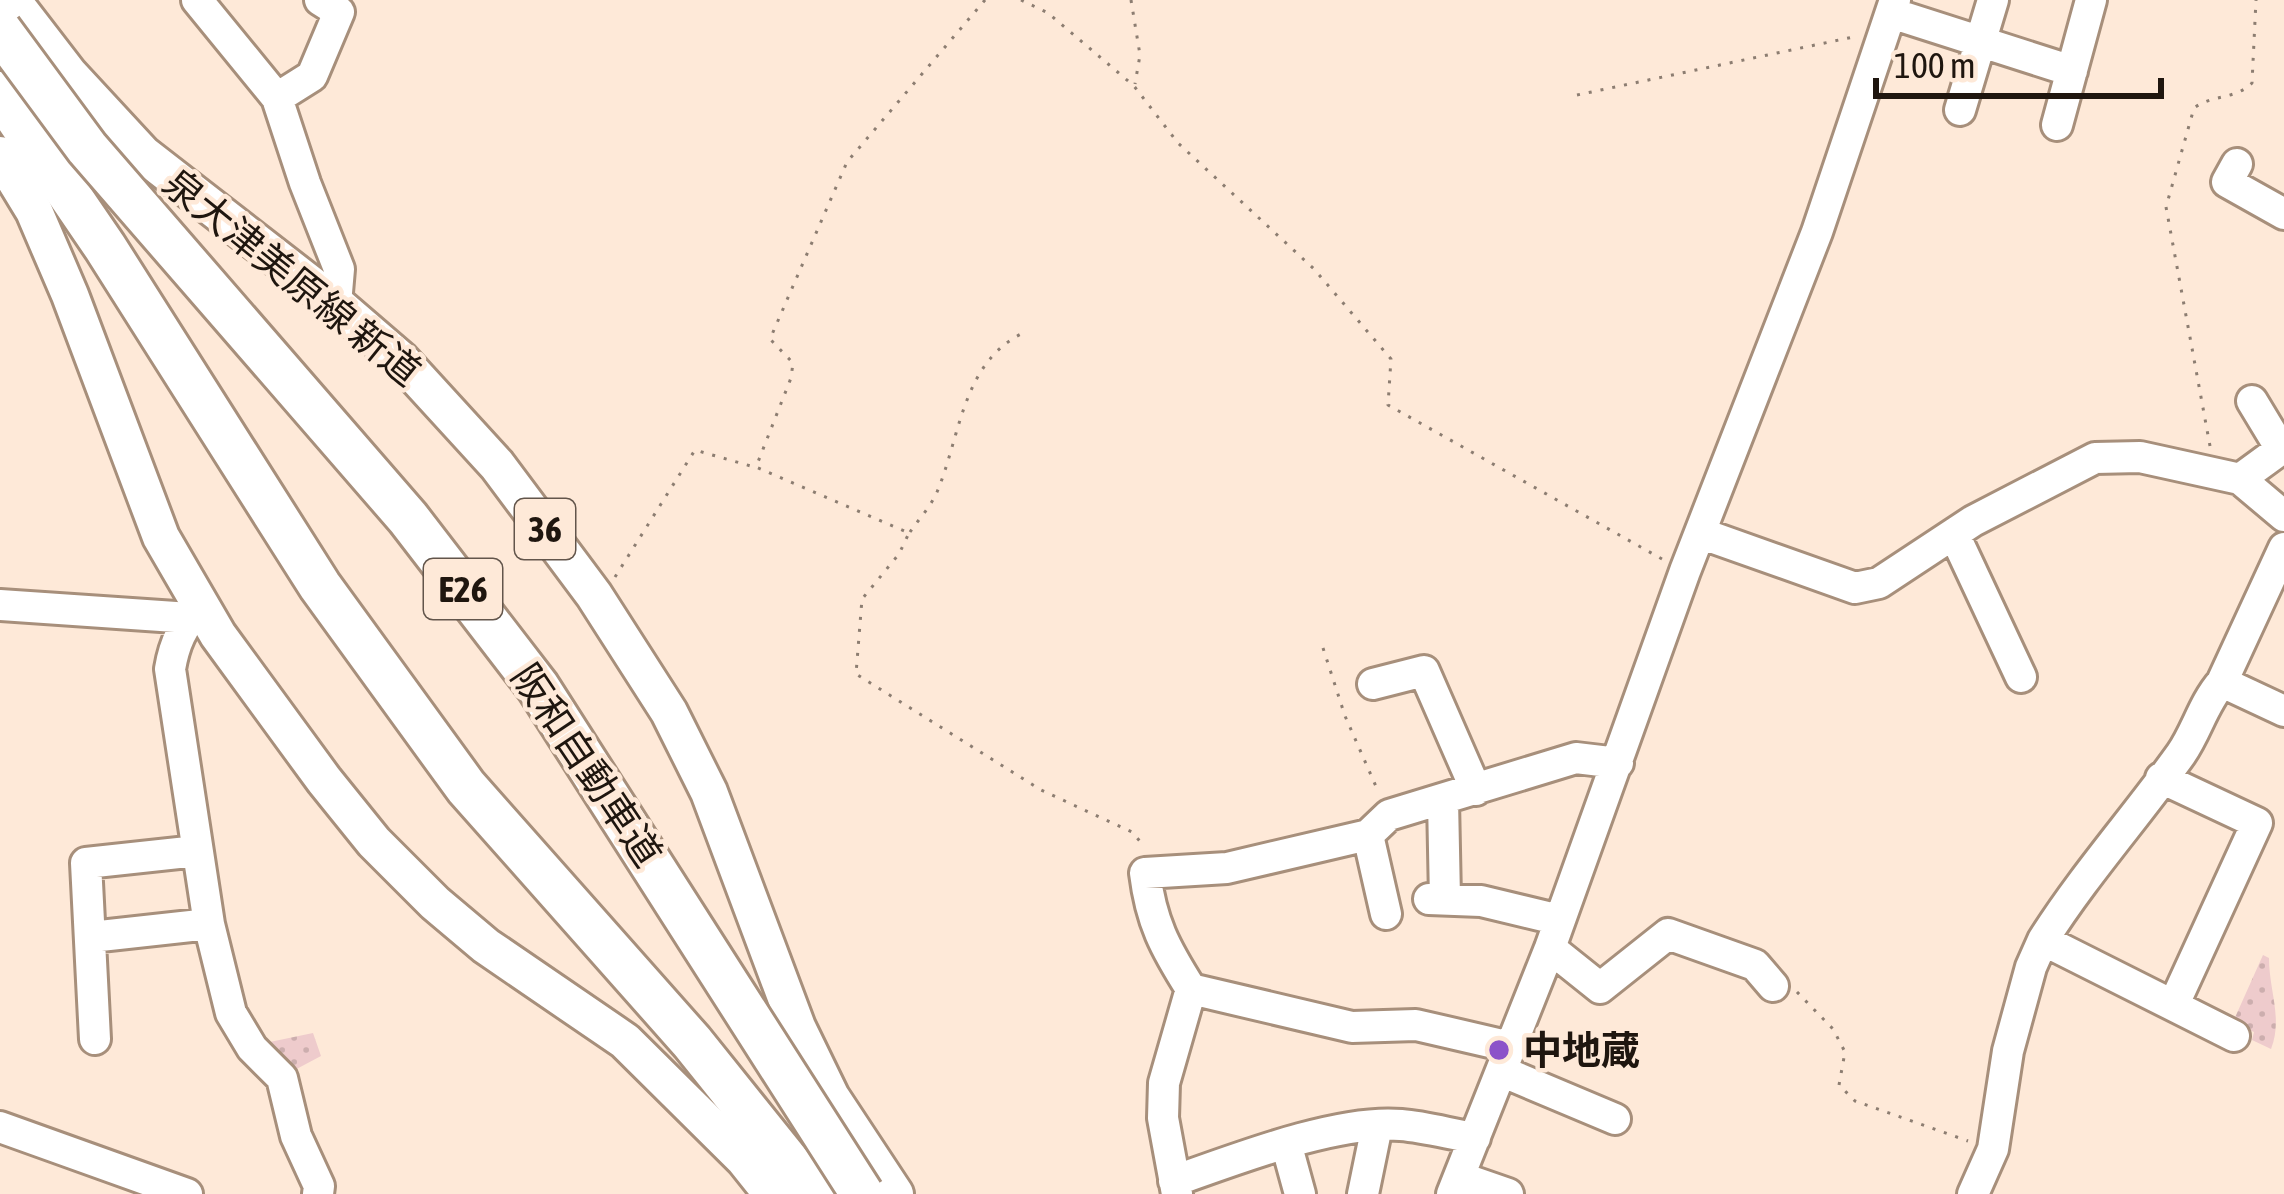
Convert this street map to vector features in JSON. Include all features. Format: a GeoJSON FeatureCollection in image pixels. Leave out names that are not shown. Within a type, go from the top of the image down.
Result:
{"type":"FeatureCollection","features":[{"type":"Feature","properties":{"kind":"highway","name":"阪和自動車道"},"geometry":{"type":"LineString","coordinates":[[16,11],[87,148],[408,518],[538,687],[862,1194]]}},
{"type":"Feature","properties":{"kind":"highway"},"geometry":{"type":"LineString","coordinates":[[0,94],[106,247],[320,586],[466,788],[692,1042],[814,1194]]}},
{"type":"Feature","properties":{"kind":"main road","name":"泉大津美原線 新道"},"geometry":{"type":"LineString","coordinates":[[16,11],[143,154],[401,360],[496,465],[594,595],[669,712],[736,856],[797,1027],[831,1097],[895,1194]]}},
{"type":"Feature","properties":{"kind":"main road"},"geometry":{"type":"LineString","coordinates":[[0,155],[34,211],[109,393],[131,466],[195,613],[374,842],[486,946],[625,1041],[745,1159],[772,1194]]}},
{"type":"Feature","properties":{"kind":"street"},"geometry":{"type":"LineString","coordinates":[[197,0],[278,98],[304,183],[340,269],[336,304]]}},
{"type":"Feature","properties":{"kind":"street"},"geometry":{"type":"LineString","coordinates":[[278,98],[312,76],[339,12],[320,0]]}},
{"type":"Feature","properties":{"kind":"street"},"geometry":{"type":"LineString","coordinates":[[1960,110],[1994,0]]}},
{"type":"Feature","properties":{"kind":"street"},"geometry":{"type":"LineString","coordinates":[[2057,125],[2091,0]]}},
{"type":"Feature","properties":{"kind":"street"},"geometry":{"type":"LineString","coordinates":[[0,57],[16,11]]}},
{"type":"Feature","properties":{"kind":"street"},"geometry":{"type":"LineString","coordinates":[[1508,1194],[1456,1186],[1555,934],[1684,571],[1817,232],[1890,16],[2072,71]]}},
{"type":"Feature","properties":{"kind":"street"},"geometry":{"type":"LineString","coordinates":[[2237,164],[2227,182],[2284,214]]}},
{"type":"Feature","properties":{"kind":"street"},"geometry":{"type":"LineString","coordinates":[[2227,476],[2282,449],[2252,401]]}},
{"type":"Feature","properties":{"kind":"street"},"geometry":{"type":"LineString","coordinates":[[1700,533],[1855,588],[1880,583],[1954,534],[2095,458],[2140,457],[2227,476],[2284,515]]}},
{"type":"Feature","properties":{"kind":"street"},"geometry":{"type":"LineString","coordinates":[[1954,534],[2021,677]]}},
{"type":"Feature","properties":{"kind":"street"},"geometry":{"type":"LineString","coordinates":[[1973,1194],[1993,1149],[2008,1051],[2041,944],[2182,752],[2209,697],[2222,682],[2284,548]]}},
{"type":"Feature","properties":{"kind":"street"},"geometry":{"type":"LineString","coordinates":[[0,604],[195,613],[173,648],[170,669],[208,924],[231,1013],[252,1048],[282,1078],[296,1136],[319,1186],[318,1194]]}},
{"type":"Feature","properties":{"kind":"street"},"geometry":{"type":"LineString","coordinates":[[1372,684],[1424,671],[1476,790]]}},
{"type":"Feature","properties":{"kind":"street"},"geometry":{"type":"LineString","coordinates":[[2222,682],[2284,711]]}},
{"type":"Feature","properties":{"kind":"street"},"geometry":{"type":"LineString","coordinates":[[1615,1119],[1506,1059],[1416,1024],[1352,1027],[1190,989],[1160,939],[1149,907],[1145,873],[1228,868],[1378,825],[1576,758],[1618,763]]}},
{"type":"Feature","properties":{"kind":"street"},"geometry":{"type":"LineString","coordinates":[[2161,778],[2257,823],[2174,1004]]}},
{"type":"Feature","properties":{"kind":"street"},"geometry":{"type":"LineString","coordinates":[[1444,800],[1437,899],[1480,901],[1555,934],[1600,988],[1668,934],[1764,976]]}},
{"type":"Feature","properties":{"kind":"street"},"geometry":{"type":"LineString","coordinates":[[1378,825],[1386,914]]}},
{"type":"Feature","properties":{"kind":"street"},"geometry":{"type":"LineString","coordinates":[[95,1039],[86,863],[197,851]]}},
{"type":"Feature","properties":{"kind":"street"},"geometry":{"type":"LineString","coordinates":[[91,937],[208,924]]}},
{"type":"Feature","properties":{"kind":"street"},"geometry":{"type":"LineString","coordinates":[[2041,944],[2234,1036]]}},
{"type":"Feature","properties":{"kind":"street"},"geometry":{"type":"LineString","coordinates":[[1190,989],[1164,1083],[1163,1118],[1176,1188],[1286,1143],[1377,1126],[1397,1124],[1475,1138]]}},
{"type":"Feature","properties":{"kind":"street"},"geometry":{"type":"LineString","coordinates":[[1364,1194],[1377,1126]]}},
{"type":"Feature","properties":{"kind":"street"},"geometry":{"type":"LineString","coordinates":[[0,1127],[138,1186],[187,1194]]}},
{"type":"Feature","properties":{"kind":"street"},"geometry":{"type":"LineString","coordinates":[[1286,1143],[1300,1194]]}},
{"type":"Feature","properties":{"kind":"path"},"geometry":{"type":"LineString","coordinates":[[756,467],[793,363],[770,339],[848,162],[985,0]]}},
{"type":"Feature","properties":{"kind":"path"},"geometry":{"type":"LineString","coordinates":[[1021,0],[1048,13],[1134,86],[1178,143],[1313,269],[1390,358],[1388,405],[1684,571]]}},
{"type":"Feature","properties":{"kind":"path"},"geometry":{"type":"LineString","coordinates":[[1131,0],[1140,55],[1134,86]]}},
{"type":"Feature","properties":{"kind":"path"},"geometry":{"type":"LineString","coordinates":[[2227,476],[2166,207],[2194,108],[2206,99],[2240,94],[2252,83],[2256,0]]}},
{"type":"Feature","properties":{"kind":"path"},"geometry":{"type":"LineString","coordinates":[[1577,95],[1845,36],[1890,16]]}},
{"type":"Feature","properties":{"kind":"path"},"geometry":{"type":"LineString","coordinates":[[1021,334],[1004,343],[971,391],[956,424],[937,493],[899,554],[862,599],[856,674],[1041,790],[1132,832],[1145,849],[1145,873]]}},
{"type":"Feature","properties":{"kind":"path"},"geometry":{"type":"LineString","coordinates":[[594,595],[622,570],[694,450],[756,467],[909,533]]}},
{"type":"Feature","properties":{"kind":"path"},"geometry":{"type":"LineString","coordinates":[[1323,648],[1378,825]]}},
{"type":"Feature","properties":{"kind":"path"},"geometry":{"type":"LineString","coordinates":[[1764,976],[1797,992],[1833,1029],[1845,1052],[1839,1085],[1855,1101],[1993,1149]]}},
{"type":"Feature","properties":{"kind":"shaded area"},"geometry":{"type":"Polygon","coordinates":[[[2263,955],[2269,958],[2276,1015],[2271,1049],[2252,1040],[2254,1032],[2233,1022],[2263,955]]]}},
{"type":"Feature","properties":{"kind":"shaded area"},"geometry":{"type":"Polygon","coordinates":[[[313,1033],[321,1056],[289,1073],[265,1043],[313,1033]]]}},
{"type":"Feature","properties":{"kind":"place","name":"中地蔵"},"geometry":{"type":"Point","coordinates":[1499,1050]}}]}
